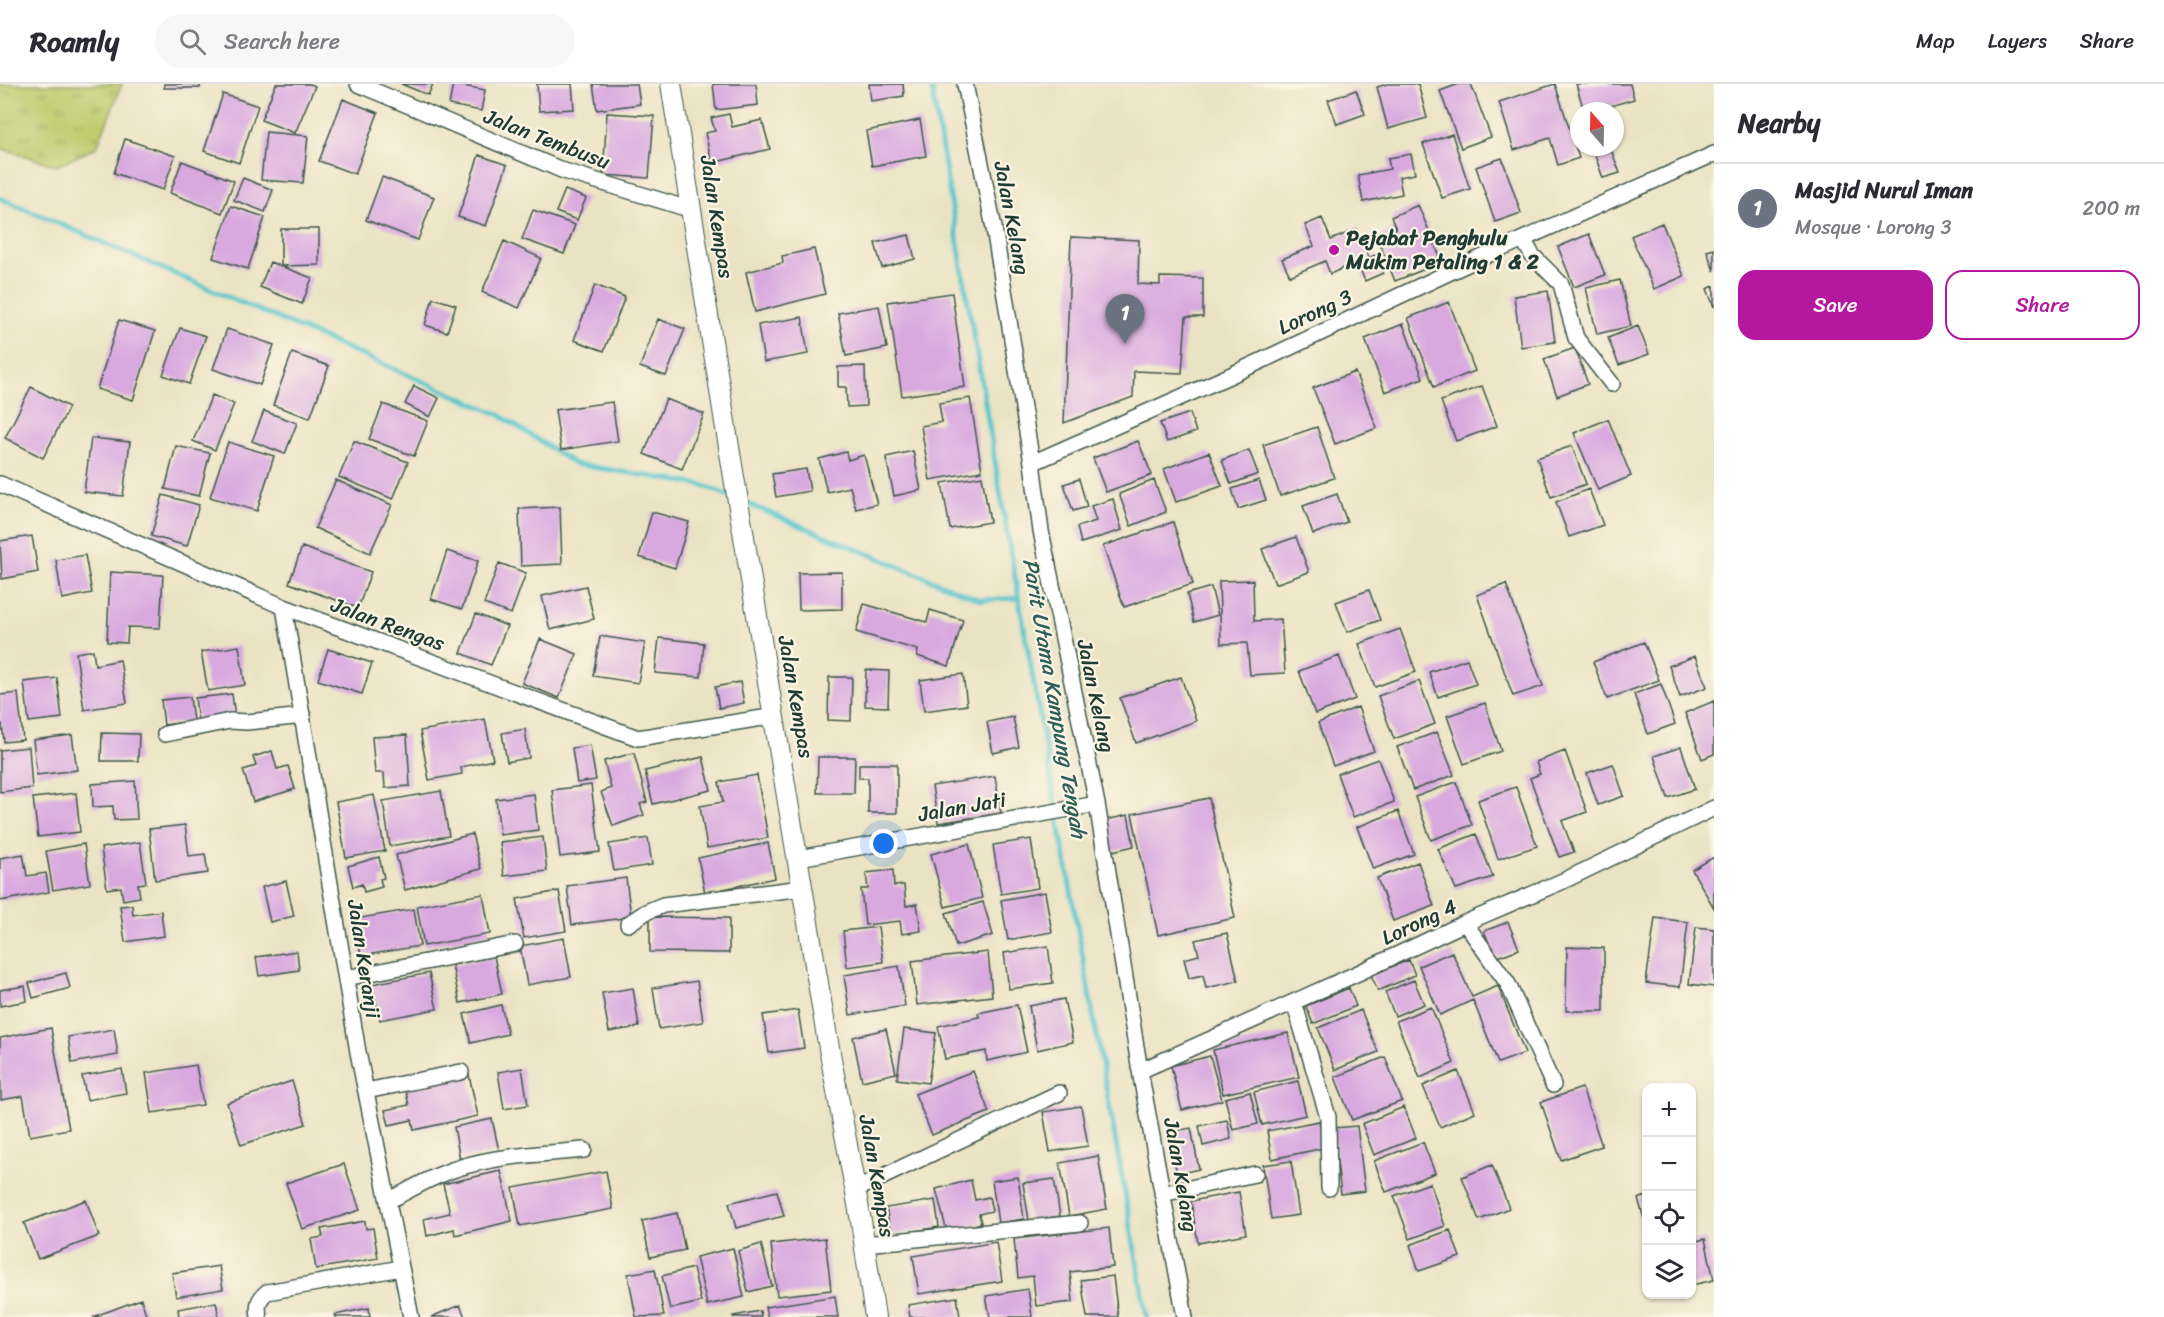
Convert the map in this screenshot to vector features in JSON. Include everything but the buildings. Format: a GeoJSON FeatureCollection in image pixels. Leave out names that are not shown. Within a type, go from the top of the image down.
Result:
{"type":"FeatureCollection","features":[{"type":"Feature","properties":{"kind":"street","name":"Jalan Tembusu"},"geometry":{"type":"LineString","coordinates":[[358,84],[564,171],[692,210]]}},
{"type":"Feature","properties":{"kind":"street","name":"Jalan Kempas"},"geometry":{"type":"LineString","coordinates":[[671,84],[875,1317]]}},
{"type":"Feature","properties":{"kind":"street","name":"Jalan Kelang"},"geometry":{"type":"LineString","coordinates":[[965,84],[994,228],[1041,531],[1097,804],[1140,1071],[1185,1317]]}},
{"type":"Feature","properties":{"kind":"street","name":"Lorong 3"},"geometry":{"type":"LineString","coordinates":[[1032,463],[1229,376],[1523,239],[1714,154]]}},
{"type":"Feature","properties":{"kind":"street"},"geometry":{"type":"LineString","coordinates":[[1523,239],[1533,255],[1561,284],[1576,338],[1612,384]]}},
{"type":"Feature","properties":{"kind":"street","name":"Jalan Rengas"},"geometry":{"type":"LineString","coordinates":[[0,484],[284,607],[638,738],[775,716]]}},
{"type":"Feature","properties":{"kind":"street","name":"Jalan Keranji"},"geometry":{"type":"LineString","coordinates":[[284,607],[366,1090],[411,1317]]}},
{"type":"Feature","properties":{"kind":"street"},"geometry":{"type":"LineString","coordinates":[[165,734],[230,721],[246,722],[303,716]]}},
{"type":"Feature","properties":{"kind":"street","name":"Jalan Jati"},"geometry":{"type":"LineString","coordinates":[[798,858],[1097,804]]}},
{"type":"Feature","properties":{"kind":"street","name":"Lorong 4"},"geometry":{"type":"LineString","coordinates":[[1140,1071],[1465,923],[1563,881],[1714,808]]}},
{"type":"Feature","properties":{"kind":"street"},"geometry":{"type":"LineString","coordinates":[[628,924],[646,912],[663,905],[803,888]]}},
{"type":"Feature","properties":{"kind":"street"},"geometry":{"type":"LineString","coordinates":[[1465,923],[1508,984],[1553,1084]]}},
{"type":"Feature","properties":{"kind":"street"},"geometry":{"type":"LineString","coordinates":[[346,978],[515,944]]}},
{"type":"Feature","properties":{"kind":"street"},"geometry":{"type":"LineString","coordinates":[[1294,1002],[1328,1117],[1329,1188]]}},
{"type":"Feature","properties":{"kind":"street"},"geometry":{"type":"LineString","coordinates":[[366,1090],[460,1072]]}},
{"type":"Feature","properties":{"kind":"street"},"geometry":{"type":"LineString","coordinates":[[855,1190],[1059,1093]]}},
{"type":"Feature","properties":{"kind":"street"},"geometry":{"type":"LineString","coordinates":[[388,1201],[443,1173],[461,1167],[496,1160],[584,1150]]}},
{"type":"Feature","properties":{"kind":"street"},"geometry":{"type":"LineString","coordinates":[[1162,1194],[1255,1174]]}},
{"type":"Feature","properties":{"kind":"street"},"geometry":{"type":"LineString","coordinates":[[864,1244],[1080,1222]]}},
{"type":"Feature","properties":{"kind":"street"},"geometry":{"type":"LineString","coordinates":[[259,1317],[260,1299],[267,1292],[401,1268]]}},
{"type":"Feature","properties":{"kind":"green space"},"geometry":{"type":"Polygon","coordinates":[[[0,84],[122,84],[97,147],[57,166],[0,148],[0,84]]]}},
{"type":"Feature","properties":{"kind":"waterway","name":"Parit Utama Kampung Tengah"},"geometry":{"type":"LineString","coordinates":[[931,84],[1007,532],[1147,1317]]}},
{"type":"Feature","properties":{"kind":"waterway"},"geometry":{"type":"LineString","coordinates":[[0,198],[498,414],[575,464],[702,485],[732,497]]}},
{"type":"Feature","properties":{"kind":"waterway"},"geometry":{"type":"LineString","coordinates":[[743,502],[980,600],[1019,598]]}},
{"type":"Feature","properties":{"kind":"place","name":"Pejabat Penghulu Mukim Petaling 1 & 2"},"geometry":{"type":"Point","coordinates":[1334,250]}},
{"type":"Feature","properties":{"kind":"place","name":"Masjid Nurul Iman"},"geometry":{"type":"Point","coordinates":[1125,344]}}]}
